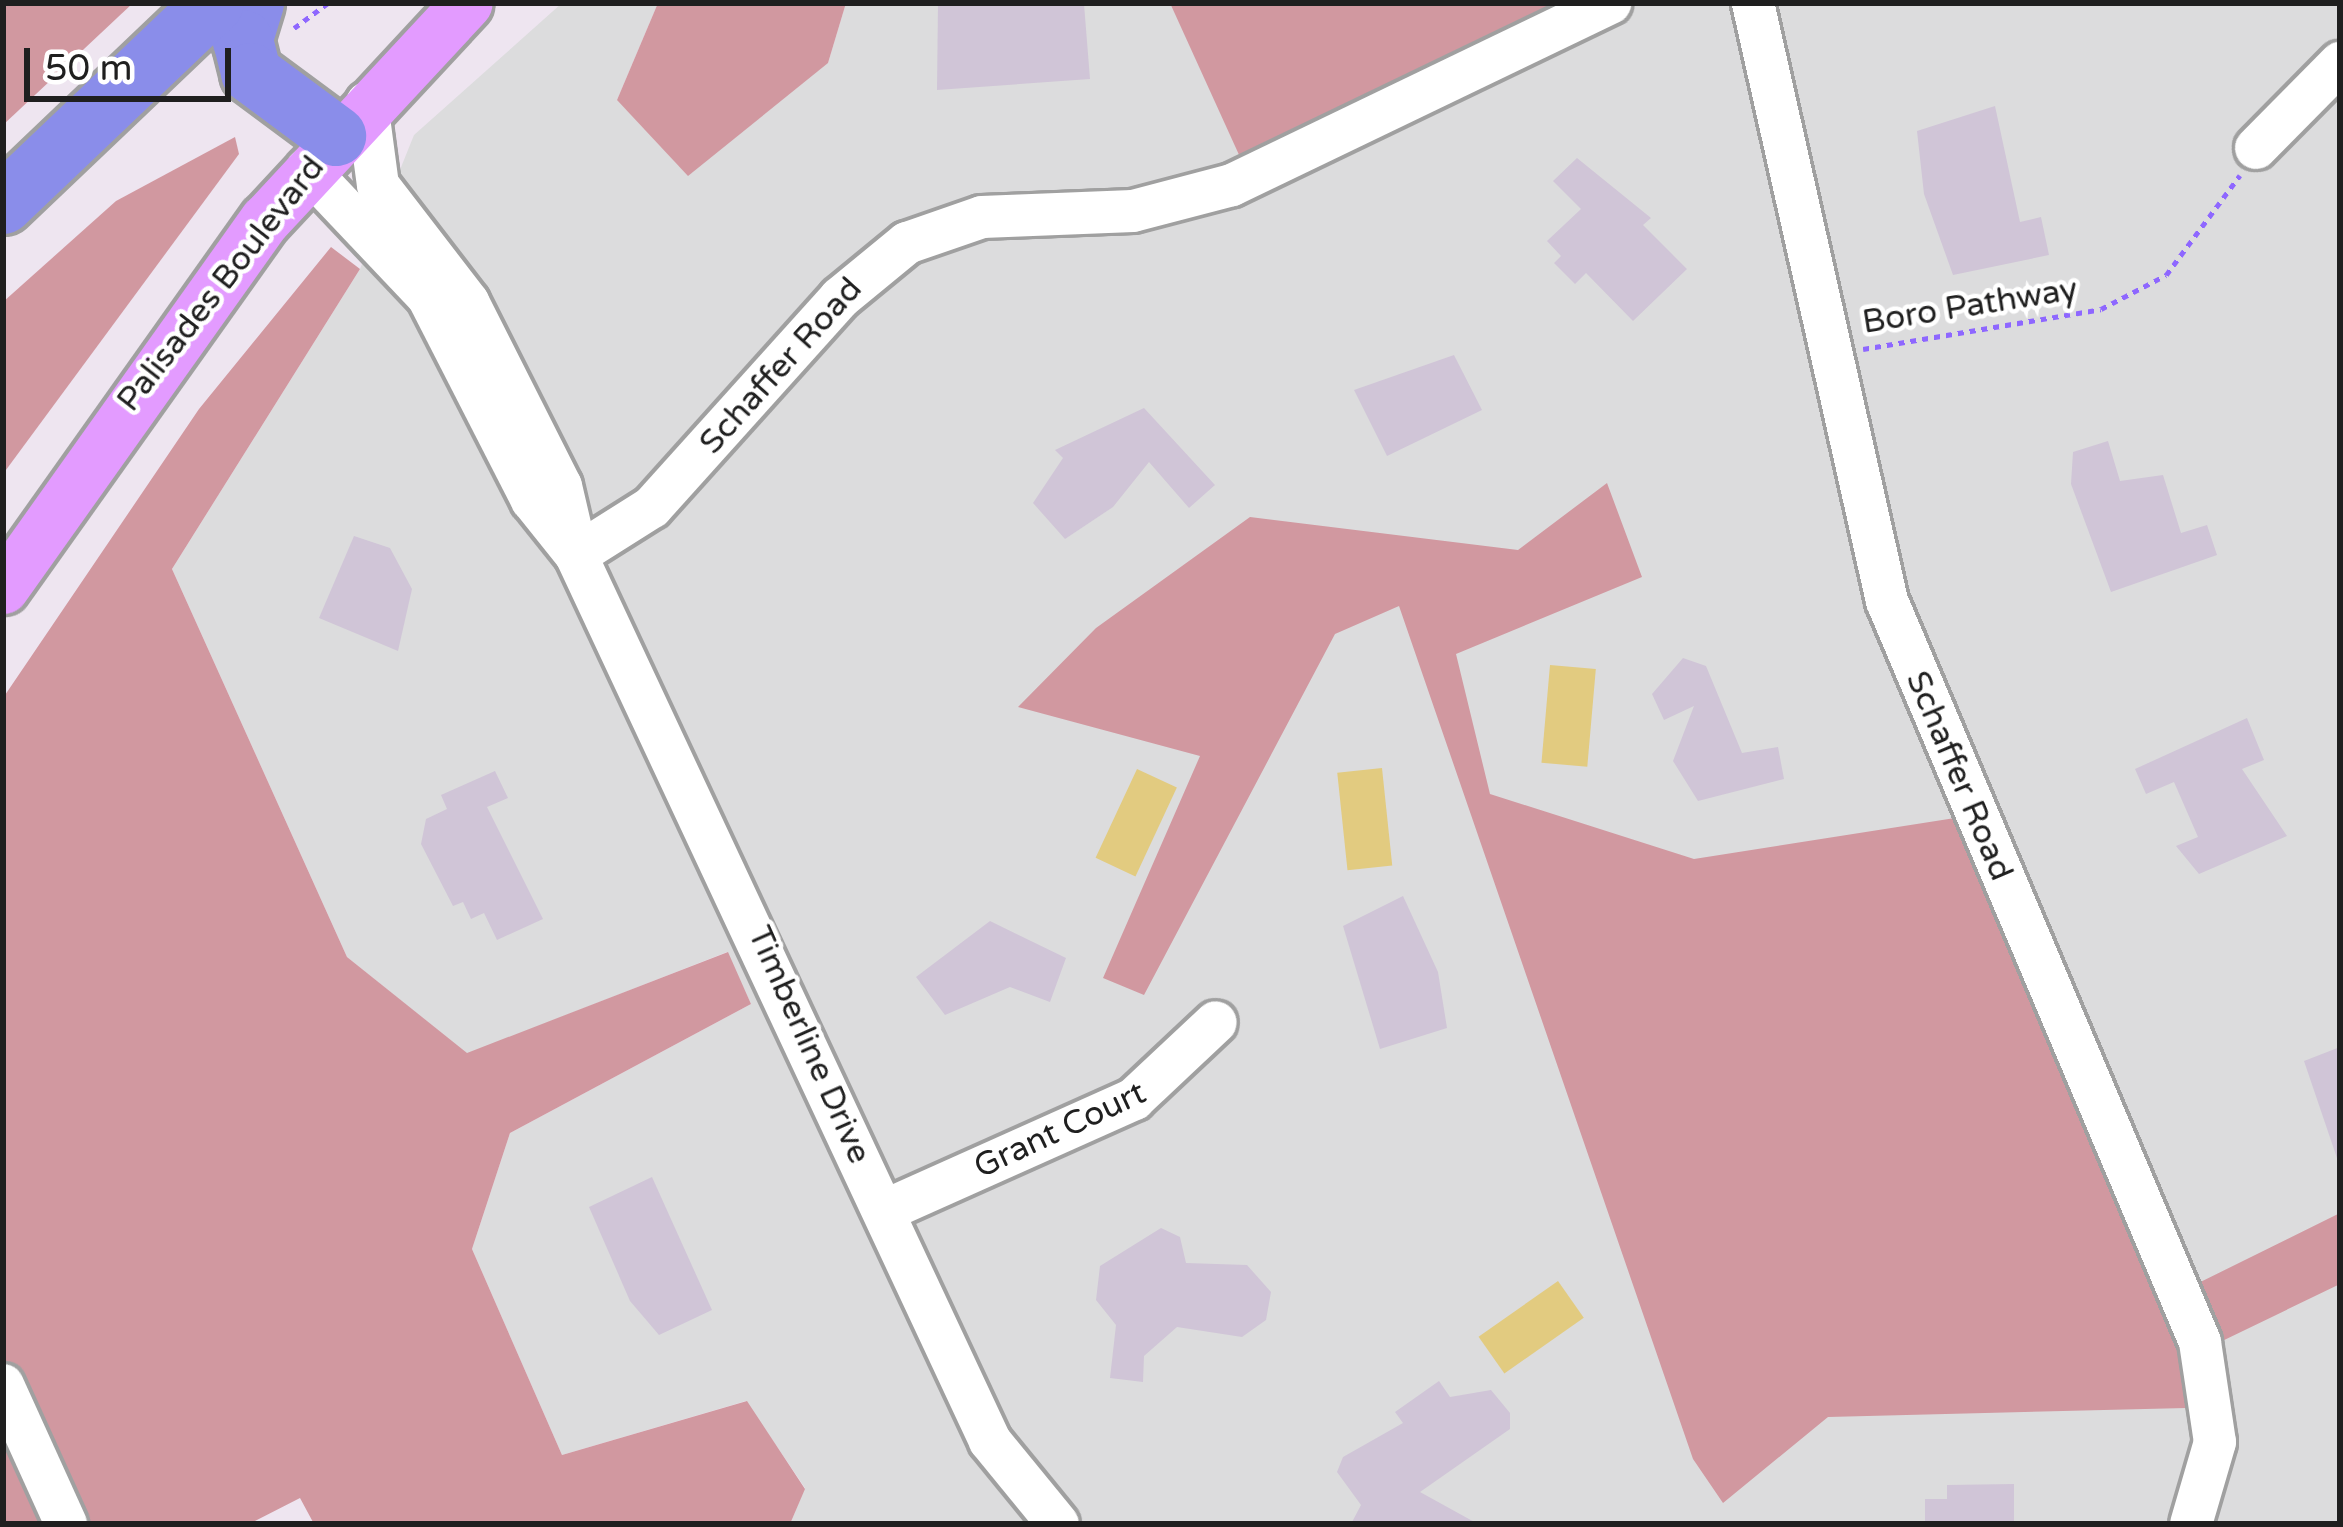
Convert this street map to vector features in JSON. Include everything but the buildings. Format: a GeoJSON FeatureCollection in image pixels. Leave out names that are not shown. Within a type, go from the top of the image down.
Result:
{"type":"FeatureCollection","features":[{"type":"Feature","properties":{"kind":"highway"},"geometry":{"type":"LineString","coordinates":[[3,204],[214,3]]}},
{"type":"Feature","properties":{"kind":"highway"},"geometry":{"type":"LineString","coordinates":[[254,3],[243,40],[251,73],[337,136]]}},
{"type":"Feature","properties":{"kind":"main road","name":"Palisades Boulevard"},"geometry":{"type":"LineString","coordinates":[[3,589],[337,136],[466,3]]}},
{"type":"Feature","properties":{"kind":"street","name":"Schaffer Road"},"geometry":{"type":"LineString","coordinates":[[577,555],[652,507],[840,298],[907,243],[982,217],[1133,211],[1232,185],[1610,3]]}},
{"type":"Feature","properties":{"kind":"street","name":"Schaffer Road"},"geometry":{"type":"LineString","coordinates":[[1753,3],[1887,601],[2200,1342],[2215,1442],[2191,1524]]}},
{"type":"Feature","properties":{"kind":"street"},"geometry":{"type":"LineString","coordinates":[[2256,148],[2340,63]]}},
{"type":"Feature","properties":{"kind":"street","name":"Timberline Drive"},"geometry":{"type":"LineString","coordinates":[[337,136],[428,297],[531,461]]}},
{"type":"Feature","properties":{"kind":"street","name":"Timberline Drive"},"geometry":{"type":"LineString","coordinates":[[337,136],[468,302],[531,461],[990,1441],[1058,1524]]}},
{"type":"Feature","properties":{"kind":"street","name":"Grant Court"},"geometry":{"type":"LineString","coordinates":[[884,1211],[1134,1099],[1216,1022]]}},
{"type":"Feature","properties":{"kind":"street"},"geometry":{"type":"LineString","coordinates":[[3,1385],[66,1524]]}},
{"type":"Feature","properties":{"kind":"path","name":"Boro Pathway"},"geometry":{"type":"LineString","coordinates":[[1834,353],[2101,309],[2166,275],[2256,148]]}},
{"type":"Feature","properties":{"kind":"shaded area"},"geometry":{"type":"Polygon","coordinates":[[[3,3],[133,3],[3,125],[3,3]]]}},
{"type":"Feature","properties":{"kind":"shaded area"},"geometry":{"type":"Polygon","coordinates":[[[562,3],[658,3],[617,100],[828,63],[846,3],[2340,3],[2340,1524],[790,1524],[805,1488],[746,1401],[562,1455],[472,1249],[510,1133],[751,1004],[727,952],[467,1054],[347,957],[172,569],[360,269],[414,135],[562,3]]]}},
{"type":"Feature","properties":{"kind":"shaded area"},"geometry":{"type":"Polygon","coordinates":[[[658,3],[846,3],[828,63],[688,176],[617,100],[658,3]]]}},
{"type":"Feature","properties":{"kind":"shaded area"},"geometry":{"type":"Polygon","coordinates":[[[1170,3],[1578,3],[1245,168],[1170,3]]]}},
{"type":"Feature","properties":{"kind":"shaded area"},"geometry":{"type":"Polygon","coordinates":[[[235,137],[239,154],[3,474],[3,302],[116,201],[235,137]]]}},
{"type":"Feature","properties":{"kind":"shaded area"},"geometry":{"type":"Polygon","coordinates":[[[331,247],[360,269],[172,569],[347,957],[467,1053],[728,952],[751,1004],[510,1133],[472,1249],[562,1455],[747,1401],[805,1489],[790,1524],[314,1524],[300,1498],[249,1524],[3,1524],[3,698],[199,409],[331,247]]]}},
{"type":"Feature","properties":{"kind":"shaded area"},"geometry":{"type":"Polygon","coordinates":[[[1607,483],[1642,577],[1456,654],[1490,794],[1694,859],[1955,818],[2160,1302],[2340,1213],[2340,1284],[2189,1357],[2186,1408],[1828,1417],[1723,1503],[1693,1459],[1399,606],[1335,634],[1144,995],[1103,978],[1200,756],[1018,707],[1096,628],[1250,517],[1518,550],[1607,483]]]}},
{"type":"Feature","properties":{"kind":"shaded area"},"geometry":{"type":"Polygon","coordinates":[[[1550,665],[1596,669],[1587,767],[1541,763],[1550,665]]]}},
{"type":"Feature","properties":{"kind":"shaded area"},"geometry":{"type":"Polygon","coordinates":[[[1382,768],[1392,865],[1347,870],[1337,773],[1382,768]]]}},
{"type":"Feature","properties":{"kind":"shaded area"},"geometry":{"type":"Polygon","coordinates":[[[1137,769],[1177,788],[1135,876],[1096,858],[1137,769]]]}},
{"type":"Feature","properties":{"kind":"shaded area"},"geometry":{"type":"Polygon","coordinates":[[[1558,1281],[1584,1318],[1504,1373],[1479,1337],[1558,1281]]]}}]}
